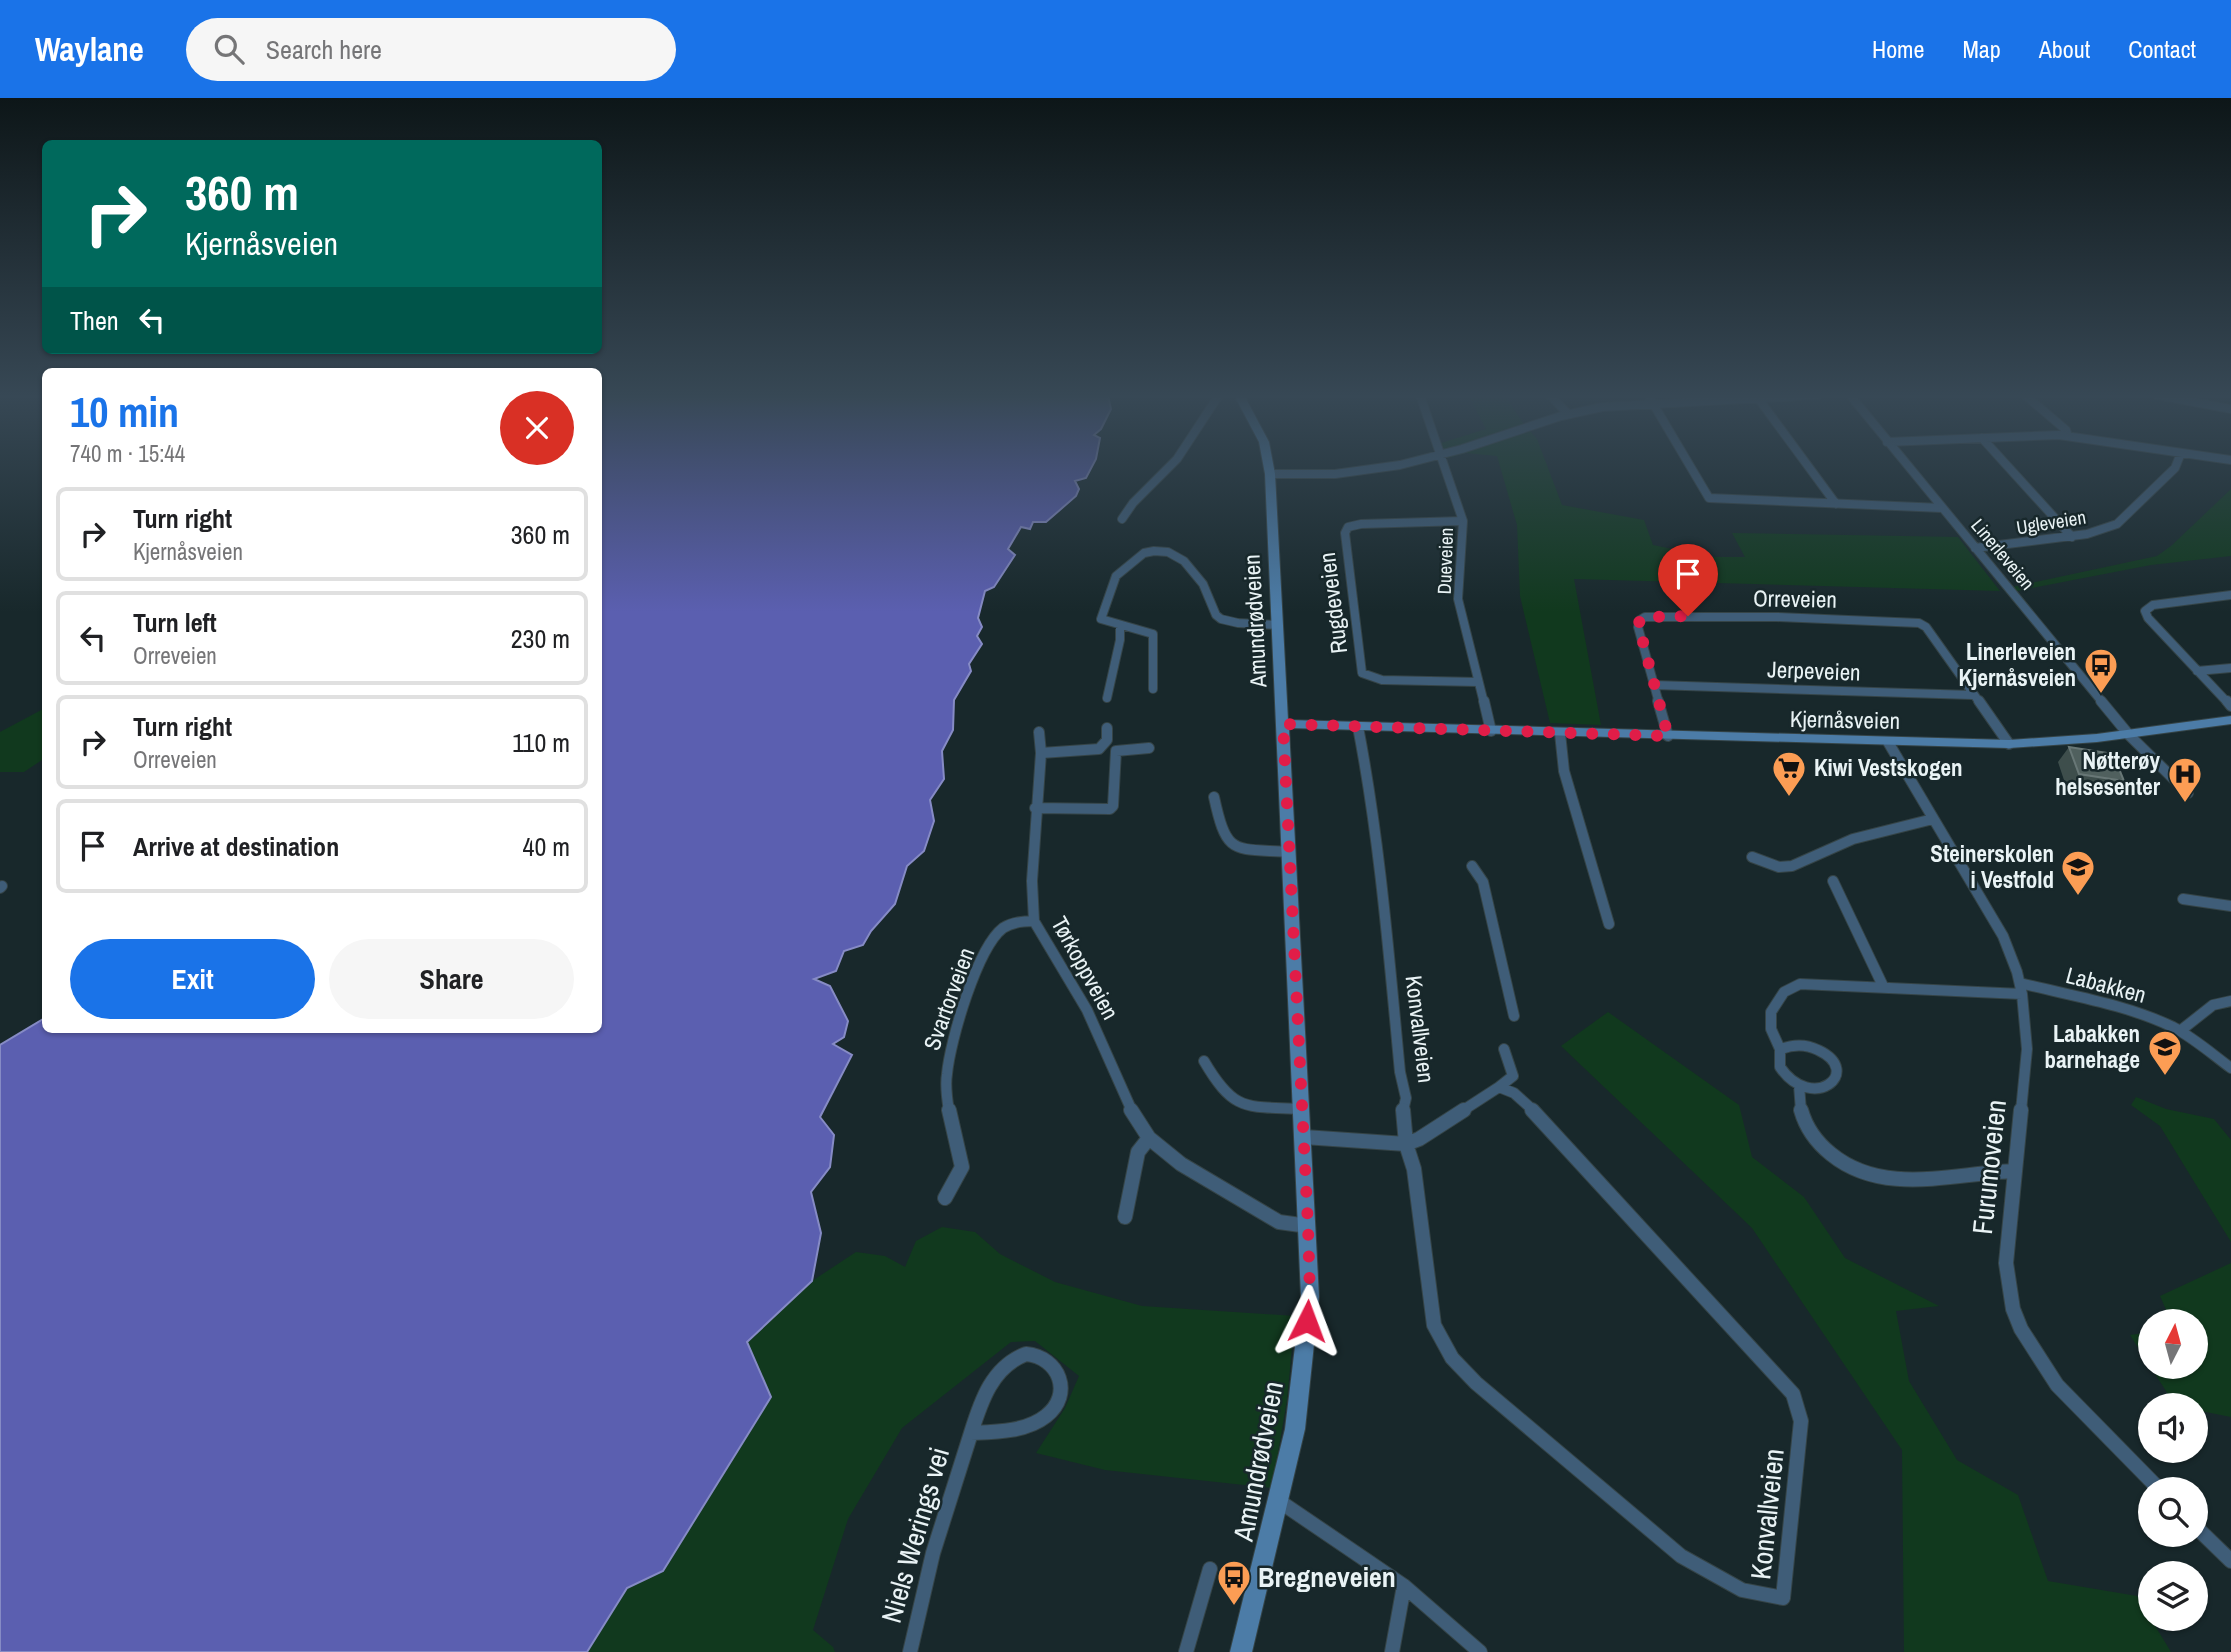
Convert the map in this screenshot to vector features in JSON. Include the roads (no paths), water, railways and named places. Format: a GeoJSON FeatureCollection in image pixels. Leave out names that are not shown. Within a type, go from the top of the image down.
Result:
{"type":"FeatureCollection","features":[{"type":"Feature","properties":{"kind":"main road","name":"Amundrødveien"},"geometry":{"type":"LineString","coordinates":[[1241,1652],[1294,1429],[1310,1297],[1303,1109],[1269,468]]}},
{"type":"Feature","properties":{"kind":"main road","name":"Kjernåsveien"},"geometry":{"type":"LineString","coordinates":[[1283,724],[2009,744],[2129,734],[2231,720]]}},
{"type":"Feature","properties":{"kind":"street"},"geometry":{"type":"LineString","coordinates":[[1122,519],[1133,503],[1168,468]]}},
{"type":"Feature","properties":{"kind":"street"},"geometry":{"type":"LineString","coordinates":[[1270,474],[1354,471],[1374,468]]}},
{"type":"Feature","properties":{"kind":"street","name":"Dueveien"},"geometry":{"type":"LineString","coordinates":[[1445,468],[1463,521],[1458,599],[1491,731]]}},
{"type":"Feature","properties":{"kind":"street"},"geometry":{"type":"LineString","coordinates":[[1691,468],[1709,498],[1942,508]]}},
{"type":"Feature","properties":{"kind":"street"},"geometry":{"type":"LineString","coordinates":[[1809,468],[1836,504]]}},
{"type":"Feature","properties":{"kind":"street","name":"Linerleveien"},"geometry":{"type":"LineString","coordinates":[[1908,468],[2129,734]]}},
{"type":"Feature","properties":{"kind":"street"},"geometry":{"type":"LineString","coordinates":[[2009,468],[2072,537]]}},
{"type":"Feature","properties":{"kind":"street","name":"Ugleveien"},"geometry":{"type":"LineString","coordinates":[[1975,548],[2072,537],[2102,530],[2122,521],[2175,468]]}},
{"type":"Feature","properties":{"kind":"street","name":"Rugdeveien"},"geometry":{"type":"LineString","coordinates":[[1463,521],[1361,524],[1348,527],[1345,533],[1362,673],[1382,680],[1478,682]]}},
{"type":"Feature","properties":{"kind":"street"},"geometry":{"type":"LineString","coordinates":[[1153,689],[1153,634],[1101,620],[1116,576],[1144,553],[1168,552],[1184,561],[1203,584],[1216,615],[1222,619],[1238,623],[1278,625]]}},
{"type":"Feature","properties":{"kind":"street"},"geometry":{"type":"LineString","coordinates":[[2231,595],[2153,605],[2145,611],[2148,618],[2231,706]]}},
{"type":"Feature","properties":{"kind":"street","name":"Orreveien"},"geometry":{"type":"LineString","coordinates":[[1668,736],[1638,627],[1640,620],[1645,617],[1914,622],[1926,627],[2009,744]]}},
{"type":"Feature","properties":{"kind":"street"},"geometry":{"type":"LineString","coordinates":[[1107,698],[1121,626]]}},
{"type":"Feature","properties":{"kind":"street"},"geometry":{"type":"LineString","coordinates":[[2197,671],[2231,667]]}},
{"type":"Feature","properties":{"kind":"street","name":"Jerpeveien"},"geometry":{"type":"LineString","coordinates":[[1654,685],[1972,695]]}},
{"type":"Feature","properties":{"kind":"street","name":"Konvallveien"},"geometry":{"type":"LineString","coordinates":[[1359,727],[1385,919],[1400,1072],[1406,1098],[1403,1106],[1406,1144],[1413,1169],[1431,1309],[1439,1336],[1452,1358],[1476,1383],[1681,1556],[1705,1571],[1755,1594],[1783,1598],[1801,1430],[1799,1410],[1793,1394],[1526,1103],[1514,1093],[1499,1087]]}},
{"type":"Feature","properties":{"kind":"street"},"geometry":{"type":"LineString","coordinates":[[1041,752],[1099,749],[1107,740],[1107,728]]}},
{"type":"Feature","properties":{"kind":"street","name":"Tørkoppveien"},"geometry":{"type":"LineString","coordinates":[[1039,732],[1041,752],[1032,881],[1034,921],[1087,1010],[1129,1107],[1149,1138],[1166,1154],[1267,1216],[1279,1222],[1308,1226]]}},
{"type":"Feature","properties":{"kind":"street"},"geometry":{"type":"LineString","coordinates":[[1560,733],[1564,771],[1609,925]]}},
{"type":"Feature","properties":{"kind":"street"},"geometry":{"type":"LineString","coordinates":[[2129,734],[2188,793]]}},
{"type":"Feature","properties":{"kind":"street","name":"Furumoveien"},"geometry":{"type":"LineString","coordinates":[[1888,742],[2003,936],[2021,988],[2027,1049],[2006,1263],[2013,1309],[2021,1329],[2057,1385],[2147,1477]]}},
{"type":"Feature","properties":{"kind":"street"},"geometry":{"type":"LineString","coordinates":[[1035,808],[1110,809],[1113,806],[1116,751],[1149,748]]}},
{"type":"Feature","properties":{"kind":"street"},"geometry":{"type":"LineString","coordinates":[[1214,797],[1220,828],[1228,842],[1242,848],[1290,852]]}},
{"type":"Feature","properties":{"kind":"street"},"geometry":{"type":"LineString","coordinates":[[1752,857],[1779,867],[1792,866],[1853,839],[1933,819]]}},
{"type":"Feature","properties":{"kind":"street"},"geometry":{"type":"LineString","coordinates":[[1472,866],[1483,882],[1514,1016]]}},
{"type":"Feature","properties":{"kind":"street"},"geometry":{"type":"LineString","coordinates":[[1833,881],[1883,986]]}},
{"type":"Feature","properties":{"kind":"street"},"geometry":{"type":"LineString","coordinates":[[2183,899],[2231,906]]}},
{"type":"Feature","properties":{"kind":"street","name":"Svartorveien"},"geometry":{"type":"LineString","coordinates":[[945,1198],[962,1167],[946,1089],[949,1055],[959,1019],[998,933],[1015,922],[1034,921]]}},
{"type":"Feature","properties":{"kind":"street","name":"Labakken"},"geometry":{"type":"LineString","coordinates":[[1781,1049],[1773,1037],[1770,1017],[1776,999],[1786,989],[1800,984],[2021,988],[2125,1010],[2180,1031],[2231,1068]]}},
{"type":"Feature","properties":{"kind":"street"},"geometry":{"type":"LineString","coordinates":[[2180,1031],[2213,1005],[2231,1001]]}},
{"type":"Feature","properties":{"kind":"street"},"geometry":{"type":"LineString","coordinates":[[1798,1043],[1821,1050],[1835,1067],[1837,1076],[1829,1087],[1815,1090],[1799,1085],[1781,1067],[1781,1049],[1798,1043]]}},
{"type":"Feature","properties":{"kind":"street"},"geometry":{"type":"LineString","coordinates":[[1304,1137],[1406,1144],[1419,1139],[1513,1076],[1504,1049]]}},
{"type":"Feature","properties":{"kind":"street"},"geometry":{"type":"LineString","coordinates":[[1203,1061],[1221,1091],[1236,1104],[1247,1108],[1303,1109]]}},
{"type":"Feature","properties":{"kind":"street"},"geometry":{"type":"LineString","coordinates":[[1799,1085],[1801,1116],[1809,1132],[1840,1164],[1862,1176],[1908,1179],[2015,1171]]}},
{"type":"Feature","properties":{"kind":"street"},"geometry":{"type":"LineString","coordinates":[[1125,1217],[1138,1152],[1149,1138]]}},
{"type":"Feature","properties":{"kind":"street","name":"Niels Werings vei"},"geometry":{"type":"LineString","coordinates":[[910,1652],[933,1553],[971,1433],[988,1388],[1002,1368],[1016,1357],[1032,1355],[1044,1358],[1054,1366],[1061,1376],[1063,1387],[1060,1400],[1047,1416],[1006,1429],[971,1433]]}},
{"type":"Feature","properties":{"kind":"street"},"geometry":{"type":"LineString","coordinates":[[1279,1501],[1404,1586],[1480,1652]]}},
{"type":"Feature","properties":{"kind":"street"},"geometry":{"type":"LineString","coordinates":[[2208,1539],[2231,1561]]}},
{"type":"Feature","properties":{"kind":"street"},"geometry":{"type":"LineString","coordinates":[[1186,1652],[1210,1569]]}},
{"type":"Feature","properties":{"kind":"street"},"geometry":{"type":"LineString","coordinates":[[1392,1652],[1404,1586]]}},
{"type":"Feature","properties":{"kind":"place","name":"Linerleveien Kjernåsveien"},"geometry":{"type":"Point","coordinates":[2101,695]}},
{"type":"Feature","properties":{"kind":"place","name":"Kiwi Vestskogen"},"geometry":{"type":"Point","coordinates":[1789,798]}},
{"type":"Feature","properties":{"kind":"place","name":"Nøtterøy helsesenter"},"geometry":{"type":"Point","coordinates":[2185,804]}},
{"type":"Feature","properties":{"kind":"place","name":"Steinerskolen i Vestfold"},"geometry":{"type":"Point","coordinates":[2078,897]}},
{"type":"Feature","properties":{"kind":"place","name":"Labakken barnehage"},"geometry":{"type":"Point","coordinates":[2165,1077]}},
{"type":"Feature","properties":{"kind":"place","name":"Bregneveien"},"geometry":{"type":"Point","coordinates":[1234,1607]}}]}
